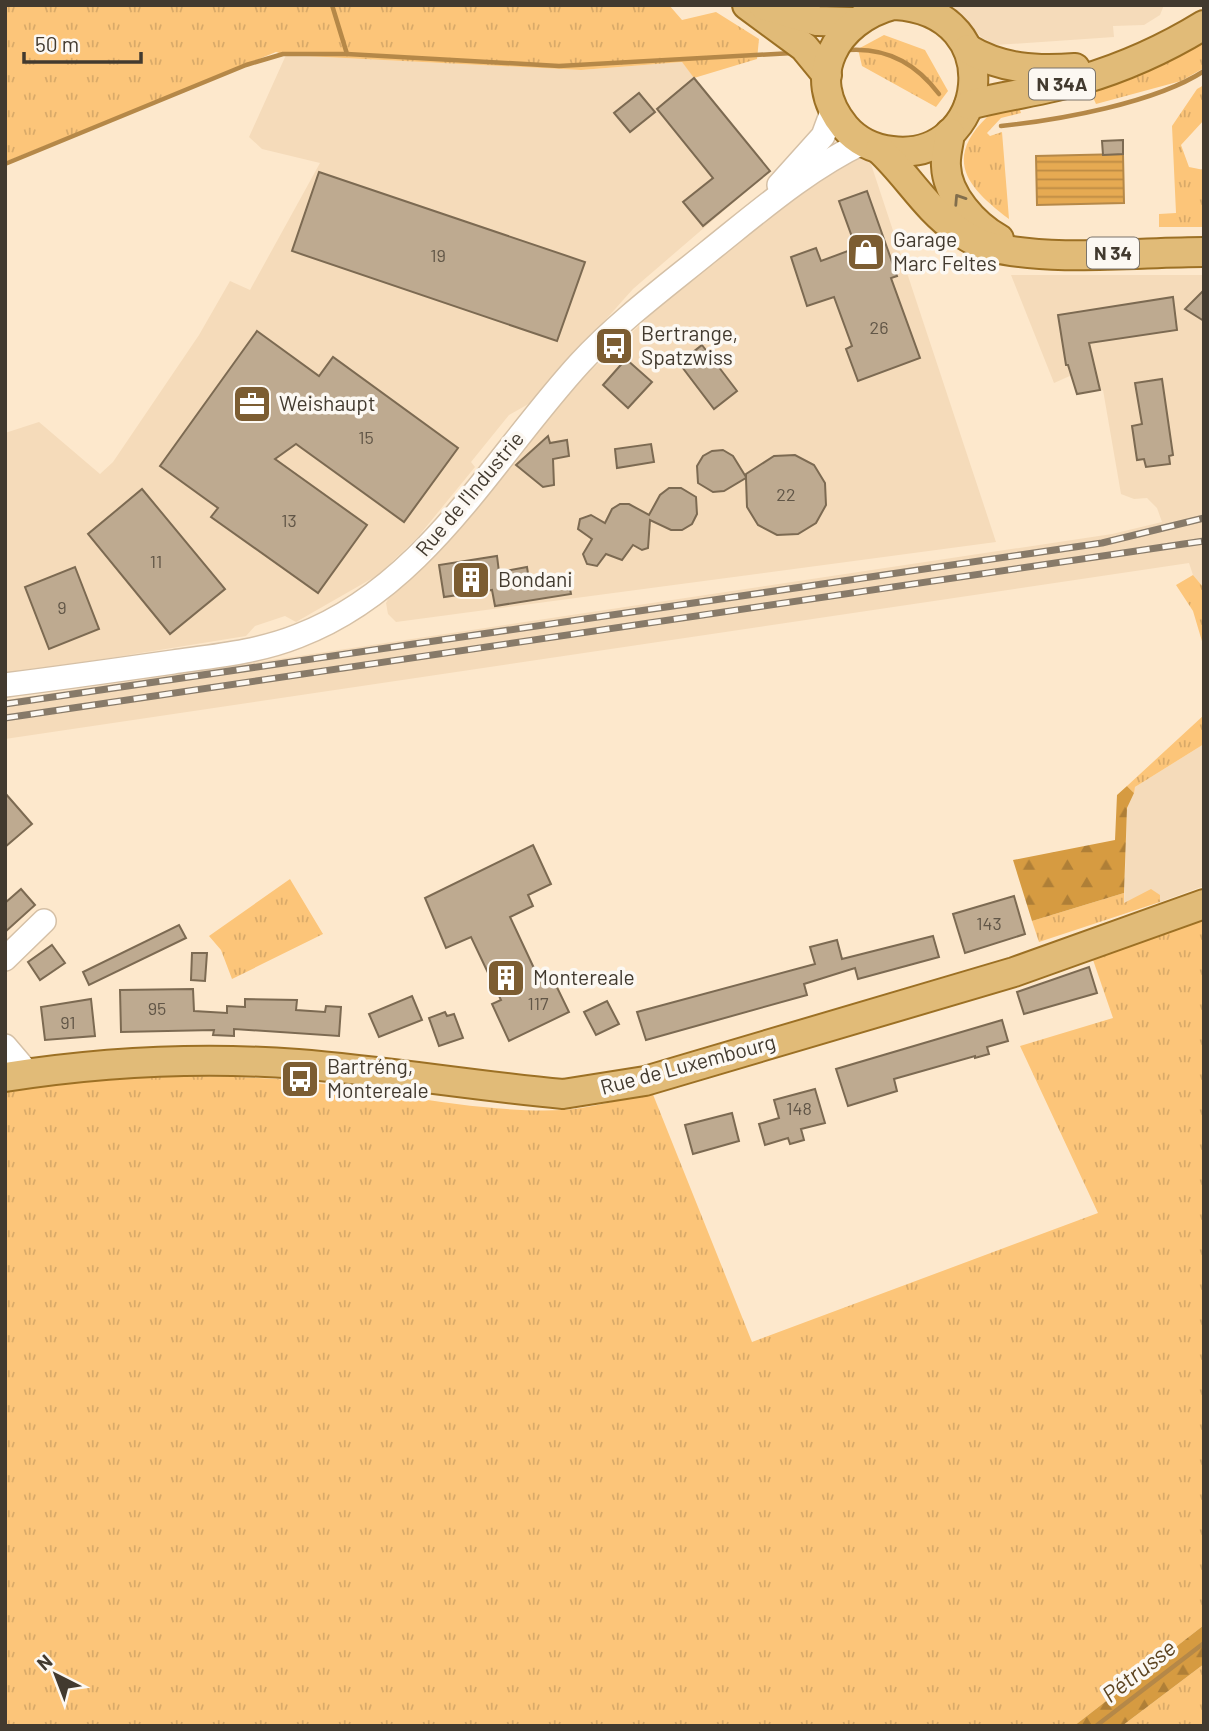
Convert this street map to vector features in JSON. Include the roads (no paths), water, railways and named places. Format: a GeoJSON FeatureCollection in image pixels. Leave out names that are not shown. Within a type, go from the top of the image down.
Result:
{"type":"FeatureCollection","features":[{"type":"Feature","properties":{"kind":"main road"},"geometry":{"type":"LineString","coordinates":[[747,5],[803,47],[827,75]]}},
{"type":"Feature","properties":{"kind":"main road"},"geometry":{"type":"LineString","coordinates":[[763,5],[817,21],[916,6],[933,10],[956,29],[968,48]]}},
{"type":"Feature","properties":{"kind":"main road","name":"N 34"},"geometry":{"type":"LineString","coordinates":[[877,10],[839,38],[827,75],[833,108],[846,128],[908,177],[932,209],[957,230],[988,247],[1023,252],[1204,252]]}},
{"type":"Feature","properties":{"kind":"main road","name":"N 34A"},"geometry":{"type":"LineString","coordinates":[[970,105],[1078,81],[1123,66],[1169,46],[1204,25]]}},
{"type":"Feature","properties":{"kind":"main road","name":"N 34"},"geometry":{"type":"LineString","coordinates":[[872,146],[918,150],[950,133],[970,105],[974,67],[968,48]]}},
{"type":"Feature","properties":{"kind":"main road","name":"N 34A"},"geometry":{"type":"LineString","coordinates":[[968,48],[984,58],[1025,68],[1123,66]]}},
{"type":"Feature","properties":{"kind":"main road","name":"N 34"},"geometry":{"type":"LineString","coordinates":[[950,133],[946,166],[952,190],[970,216],[993,235],[1023,252]]}},
{"type":"Feature","properties":{"kind":"main road","name":"Rue de Luxembourg"},"geometry":{"type":"LineString","coordinates":[[16,1075],[118,1064],[232,1062],[298,1064],[563,1094],[604,1090],[645,1081],[1014,971],[1204,904]]}},
{"type":"Feature","properties":{"kind":"street","name":"Rue de l'Industrie"},"geometry":{"type":"LineString","coordinates":[[752,217],[823,136],[833,108]]}},
{"type":"Feature","properties":{"kind":"street","name":"Rue de l'Industrie"},"geometry":{"type":"LineString","coordinates":[[5,685],[248,651],[299,636],[357,606],[414,560],[442,532],[542,407],[606,337],[752,217],[836,155],[872,146]]}},
{"type":"Feature","properties":{"kind":"street"},"geometry":{"type":"LineString","coordinates":[[5,959],[44,921]]}},
{"type":"Feature","properties":{"kind":"street","name":"Rue de Luxembourg"},"geometry":{"type":"LineString","coordinates":[[5,1046],[16,1075]]}},
{"type":"Feature","properties":{"kind":"waterway"},"geometry":{"type":"LineString","coordinates":[[332,5],[347,54]]}},
{"type":"Feature","properties":{"kind":"waterway"},"geometry":{"type":"LineString","coordinates":[[847,50],[875,51],[899,59],[920,74],[939,94]]}},
{"type":"Feature","properties":{"kind":"waterway"},"geometry":{"type":"LineString","coordinates":[[5,164],[246,65],[283,54],[347,54],[559,66],[793,53]]}},
{"type":"Feature","properties":{"kind":"waterway"},"geometry":{"type":"LineString","coordinates":[[1001,126],[1078,114],[1134,101],[1184,82],[1204,71]]}},
{"type":"Feature","properties":{"kind":"waterway","name":"Pétrusse"},"geometry":{"type":"LineString","coordinates":[[1096,1726],[1204,1643]]}},
{"type":"Feature","properties":{"kind":"railway"},"geometry":{"type":"LineString","coordinates":[[5,704],[1102,543],[1204,518]]}},
{"type":"Feature","properties":{"kind":"railway"},"geometry":{"type":"LineString","coordinates":[[5,718],[1204,541]]}},
{"type":"Feature","properties":{"kind":"place","name":"Garage Marc Feltes"},"geometry":{"type":"Point","coordinates":[866,252]}},
{"type":"Feature","properties":{"kind":"place","name":"Bertrange, Spatzwiss"},"geometry":{"type":"Point","coordinates":[614,346]}},
{"type":"Feature","properties":{"kind":"place","name":"Weishaupt"},"geometry":{"type":"Point","coordinates":[252,404]}},
{"type":"Feature","properties":{"kind":"place","name":"Bondani"},"geometry":{"type":"Point","coordinates":[471,580]}},
{"type":"Feature","properties":{"kind":"place","name":"Montereale"},"geometry":{"type":"Point","coordinates":[506,978]}},
{"type":"Feature","properties":{"kind":"place","name":"Bartréng, Montereale"},"geometry":{"type":"Point","coordinates":[300,1079]}}]}
